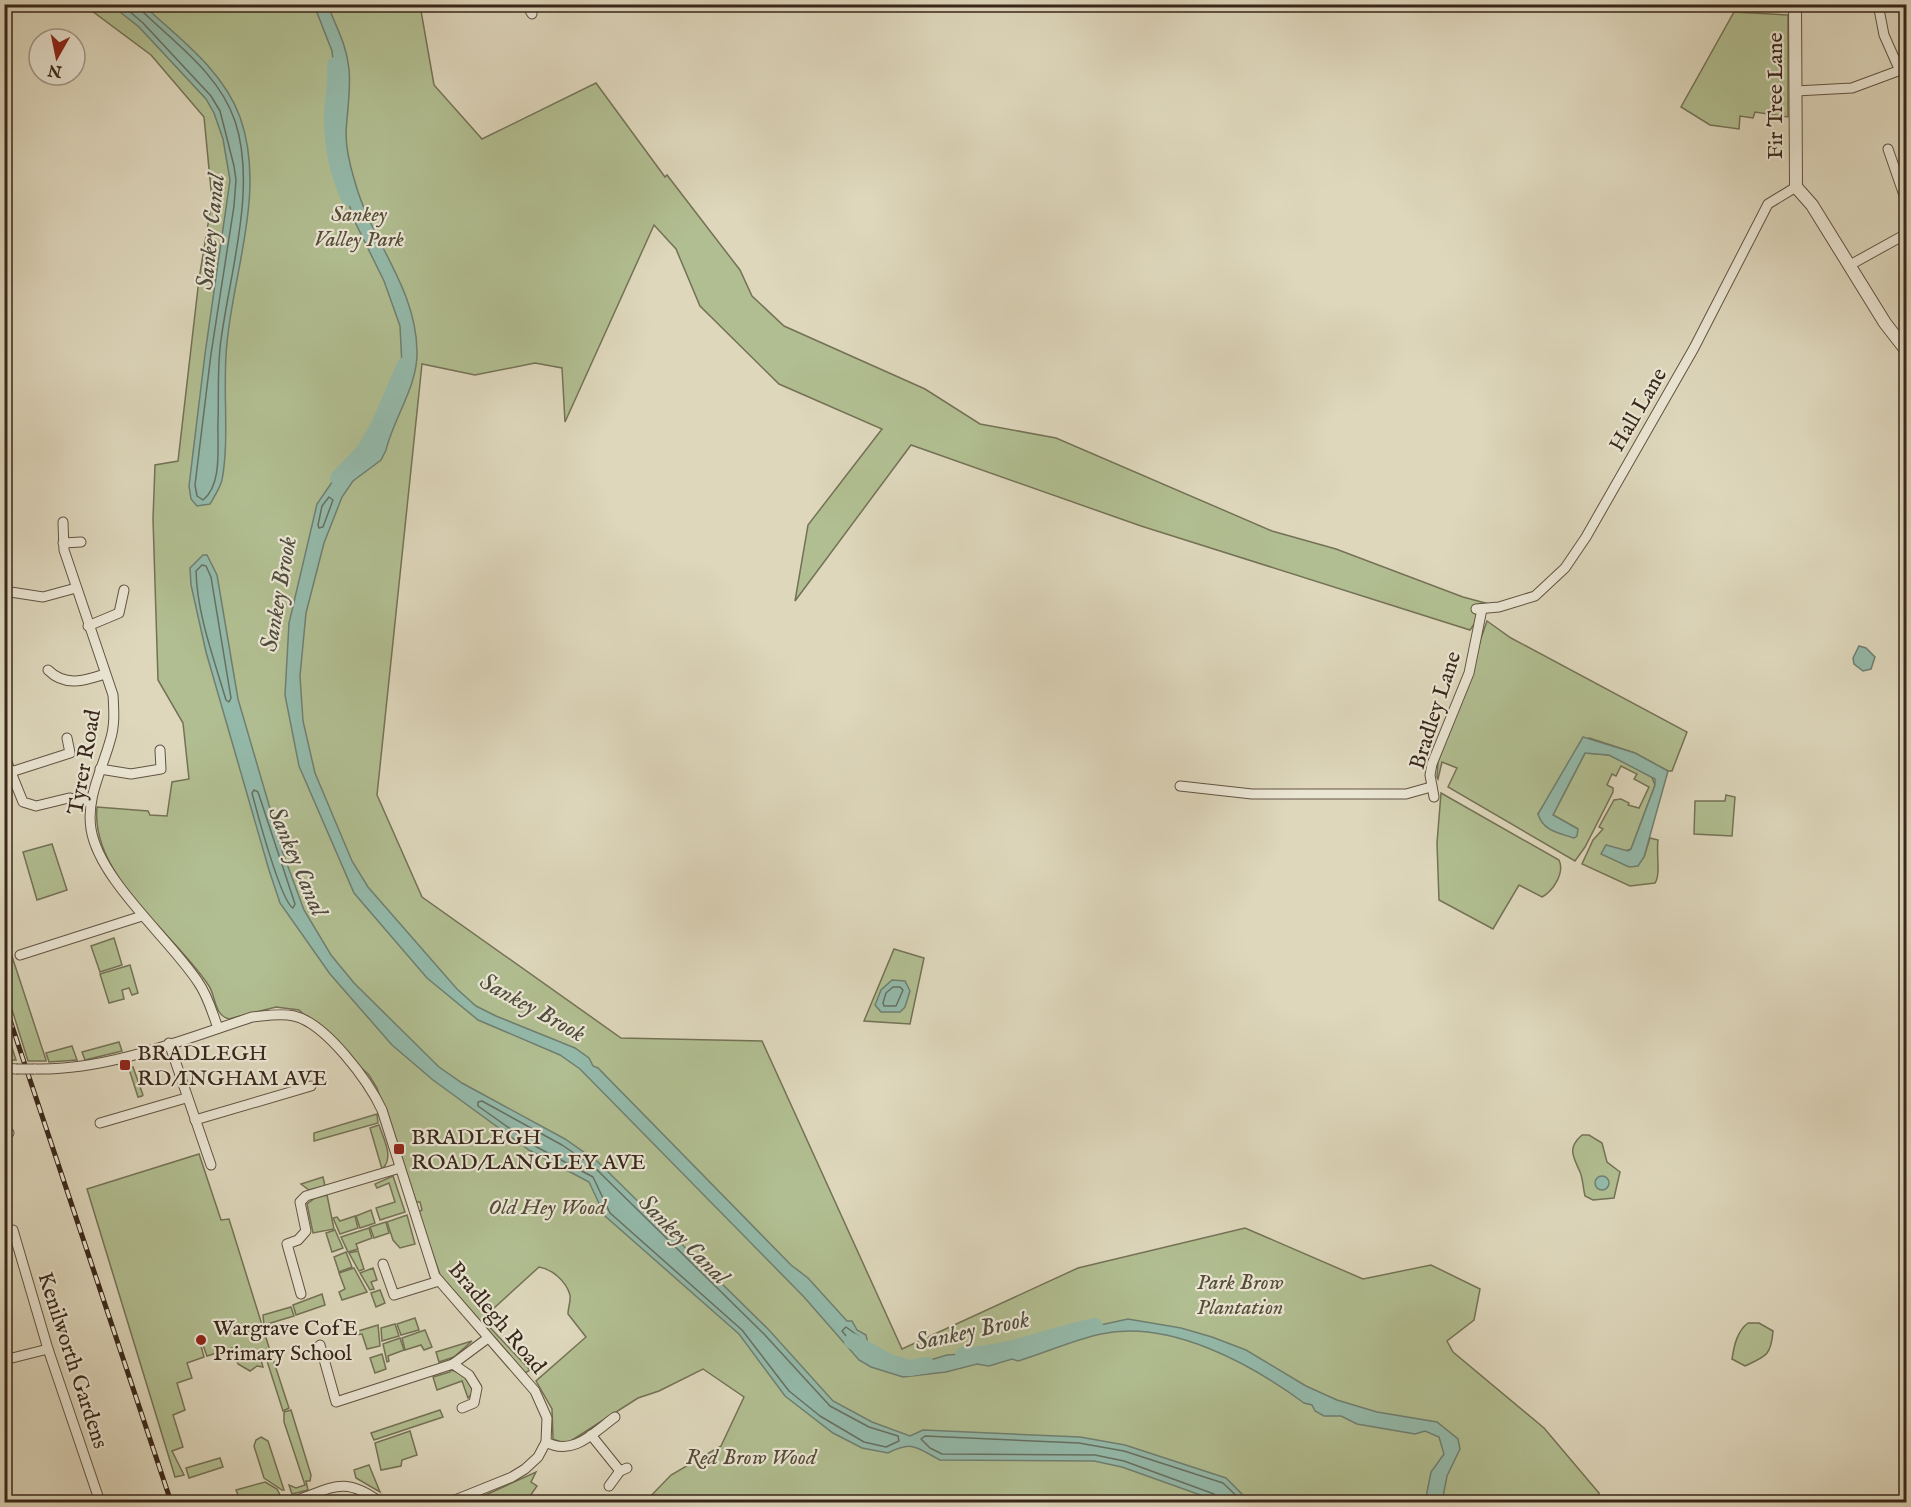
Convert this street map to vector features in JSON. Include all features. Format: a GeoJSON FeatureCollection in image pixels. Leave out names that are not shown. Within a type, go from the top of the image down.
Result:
{"type":"FeatureCollection","features":[{"type":"Feature","properties":{"kind":"street"},"geometry":{"type":"LineString","coordinates":[[525,4],[532,14]]}},
{"type":"Feature","properties":{"kind":"street","name":"Fir Tree Lane"},"geometry":{"type":"LineString","coordinates":[[1795,4],[1796,187]]}},
{"type":"Feature","properties":{"kind":"street"},"geometry":{"type":"LineString","coordinates":[[1796,91],[1852,88],[1903,69],[1884,35],[1878,4]]}},
{"type":"Feature","properties":{"kind":"street"},"geometry":{"type":"LineString","coordinates":[[1888,148],[1906,201]]}},
{"type":"Feature","properties":{"kind":"street"},"geometry":{"type":"LineString","coordinates":[[1796,187],[1812,205],[1886,323],[1906,350]]}},
{"type":"Feature","properties":{"kind":"street","name":"Hall Lane"},"geometry":{"type":"LineString","coordinates":[[1479,609],[1499,607],[1535,596],[1565,568],[1586,537],[1694,348],[1768,204],[1796,187]]}},
{"type":"Feature","properties":{"kind":"street"},"geometry":{"type":"LineString","coordinates":[[1850,265],[1906,234]]}},
{"type":"Feature","properties":{"kind":"street","name":"Tyrer Road"},"geometry":{"type":"LineString","coordinates":[[63,522],[63,543],[76,588],[113,695],[114,717],[111,739],[91,802],[91,829],[96,846],[142,916],[198,981],[218,1028]]}},
{"type":"Feature","properties":{"kind":"street"},"geometry":{"type":"LineString","coordinates":[[63,543],[81,542]]}},
{"type":"Feature","properties":{"kind":"street"},"geometry":{"type":"LineString","coordinates":[[4,591],[43,597],[76,588]]}},
{"type":"Feature","properties":{"kind":"street"},"geometry":{"type":"LineString","coordinates":[[88,626],[119,613],[124,590]]}},
{"type":"Feature","properties":{"kind":"street","name":"Bradley Lane"},"geometry":{"type":"LineString","coordinates":[[1434,798],[1431,787],[1432,764],[1469,673],[1479,609]]}},
{"type":"Feature","properties":{"kind":"street"},"geometry":{"type":"LineString","coordinates":[[48,670],[57,679],[76,682],[105,674]]}},
{"type":"Feature","properties":{"kind":"street"},"geometry":{"type":"LineString","coordinates":[[11,772],[70,753],[67,738]]}},
{"type":"Feature","properties":{"kind":"street"},"geometry":{"type":"LineString","coordinates":[[100,769],[132,774],[161,769],[160,750]]}},
{"type":"Feature","properties":{"kind":"street"},"geometry":{"type":"LineString","coordinates":[[4,755],[23,802],[30,805],[69,798],[91,802]]}},
{"type":"Feature","properties":{"kind":"street","name":"Bradley Lane"},"geometry":{"type":"LineString","coordinates":[[1180,786],[1252,794],[1406,794],[1431,787]]}},
{"type":"Feature","properties":{"kind":"street"},"geometry":{"type":"LineString","coordinates":[[20,955],[142,916]]}},
{"type":"Feature","properties":{"kind":"street","name":"Bradlegh Road"},"geometry":{"type":"LineString","coordinates":[[4,1068],[92,1066],[252,1017],[296,1016],[319,1031],[355,1065],[372,1090],[430,1262],[439,1281],[541,1401],[547,1418],[546,1442]]}},
{"type":"Feature","properties":{"kind":"street"},"geometry":{"type":"LineString","coordinates":[[169,1043],[186,1098],[211,1165]]}},
{"type":"Feature","properties":{"kind":"street"},"geometry":{"type":"LineString","coordinates":[[195,1120],[311,1086]]}},
{"type":"Feature","properties":{"kind":"street"},"geometry":{"type":"LineString","coordinates":[[100,1123],[186,1098]]}},
{"type":"Feature","properties":{"kind":"street"},"geometry":{"type":"LineString","coordinates":[[301,1294],[287,1244],[298,1240],[306,1232],[300,1202],[306,1196],[400,1168]]}},
{"type":"Feature","properties":{"kind":"street","name":"Kenilworth Gardens"},"geometry":{"type":"LineString","coordinates":[[13,1230],[48,1349],[100,1503]]}},
{"type":"Feature","properties":{"kind":"street"},"geometry":{"type":"LineString","coordinates":[[383,1264],[394,1295],[439,1281]]}},
{"type":"Feature","properties":{"kind":"street"},"geometry":{"type":"LineString","coordinates":[[320,1345],[336,1402],[453,1364],[489,1338]]}},
{"type":"Feature","properties":{"kind":"street"},"geometry":{"type":"LineString","coordinates":[[4,1360],[48,1349]]}},
{"type":"Feature","properties":{"kind":"street"},"geometry":{"type":"LineString","coordinates":[[453,1364],[469,1375],[477,1388],[474,1403],[462,1408]]}},
{"type":"Feature","properties":{"kind":"street"},"geometry":{"type":"LineString","coordinates":[[450,1503],[512,1477],[538,1457],[546,1442],[562,1449],[591,1435],[615,1417]]}},
{"type":"Feature","properties":{"kind":"street"},"geometry":{"type":"LineString","coordinates":[[591,1435],[623,1469],[609,1486]]}},
{"type":"Feature","properties":{"kind":"street"},"geometry":{"type":"LineString","coordinates":[[291,1503],[349,1485],[363,1490],[380,1503]]}},
{"type":"Feature","properties":{"kind":"green space","name":"Sankey Valley Park"},"geometry":{"type":"Polygon","coordinates":[[[84,5],[420,5],[434,85],[482,139],[596,83],[665,177],[667,175],[740,270],[752,296],[784,326],[925,389],[980,424],[1056,438],[1272,531],[1336,549],[1463,597],[1489,604],[1470,630],[1141,526],[911,445],[795,601],[808,525],[882,429],[779,384],[700,306],[676,249],[654,225],[565,422],[562,368],[535,363],[475,375],[422,364],[377,795],[422,897],[621,1038],[762,1041],[902,1349],[1078,1268],[1245,1228],[1363,1279],[1431,1265],[1480,1289],[1474,1320],[1447,1341],[1453,1352],[1544,1428],[1599,1493],[1599,1502],[645,1502],[671,1475],[721,1446],[744,1397],[703,1369],[659,1391],[638,1398],[566,1444],[553,1439],[552,1409],[536,1381],[586,1337],[568,1314],[570,1297],[565,1285],[553,1273],[539,1267],[482,1319],[530,1370],[525,1373],[440,1275],[418,1212],[422,1210],[420,1202],[416,1202],[377,1088],[369,1075],[299,1010],[276,1007],[229,1019],[224,1017],[216,1005],[209,986],[194,966],[120,880],[107,857],[98,832],[97,807],[148,811],[150,815],[167,816],[172,782],[189,779],[183,723],[158,680],[153,519],[155,465],[178,461],[199,279],[212,200],[204,117],[151,55],[84,5]]]}},
{"type":"Feature","properties":{"kind":"green space"},"geometry":{"type":"Polygon","coordinates":[[[1734,12],[1788,15],[1788,117],[1755,112],[1753,118],[1740,116],[1739,129],[1710,125],[1681,107],[1734,12]]]}},
{"type":"Feature","properties":{"kind":"green space"},"geometry":{"type":"Polygon","coordinates":[[[1487,621],[1511,638],[1687,732],[1672,771],[1635,753],[1589,738],[1538,814],[1578,829],[1553,815],[1585,753],[1609,755],[1651,775],[1655,785],[1631,849],[1625,851],[1644,857],[1650,838],[1658,840],[1658,874],[1655,883],[1630,886],[1582,864],[1593,840],[1603,829],[1599,827],[1614,800],[1621,799],[1629,803],[1628,805],[1639,808],[1649,787],[1634,779],[1637,774],[1621,766],[1616,776],[1612,774],[1607,785],[1613,788],[1613,792],[1585,847],[1575,861],[1448,787],[1457,768],[1442,762],[1438,779],[1438,762],[1487,621]]]}},
{"type":"Feature","properties":{"kind":"green space"},"geometry":{"type":"Polygon","coordinates":[[[1441,793],[1559,860],[1559,876],[1550,891],[1542,897],[1519,885],[1493,929],[1439,900],[1437,843],[1441,793]]]}},
{"type":"Feature","properties":{"kind":"green space"},"geometry":{"type":"Polygon","coordinates":[[[1726,795],[1735,797],[1732,836],[1694,834],[1695,801],[1725,801],[1726,795]]]}},
{"type":"Feature","properties":{"kind":"green space"},"geometry":{"type":"Polygon","coordinates":[[[52,844],[67,890],[37,900],[23,852],[52,844]]]}},
{"type":"Feature","properties":{"kind":"green space"},"geometry":{"type":"Polygon","coordinates":[[[5,935],[46,1061],[28,1061],[5,987],[5,935]]]}},
{"type":"Feature","properties":{"kind":"green space"},"geometry":{"type":"Polygon","coordinates":[[[114,938],[122,965],[100,972],[91,946],[114,938]]]}},
{"type":"Feature","properties":{"kind":"green space"},"geometry":{"type":"Polygon","coordinates":[[[894,949],[924,958],[910,1024],[864,1021],[894,949]]]}},
{"type":"Feature","properties":{"kind":"green space"},"geometry":{"type":"Polygon","coordinates":[[[130,965],[138,993],[132,995],[129,988],[122,990],[124,999],[109,1003],[100,974],[130,965]]]}},
{"type":"Feature","properties":{"kind":"green space"},"geometry":{"type":"Polygon","coordinates":[[[5,1026],[16,1060],[5,1060],[5,1026]]]}},
{"type":"Feature","properties":{"kind":"green space"},"geometry":{"type":"Polygon","coordinates":[[[119,1042],[122,1051],[85,1060],[82,1052],[119,1042]]]}},
{"type":"Feature","properties":{"kind":"green space"},"geometry":{"type":"Polygon","coordinates":[[[72,1046],[77,1060],[49,1062],[46,1053],[72,1046]]]}},
{"type":"Feature","properties":{"kind":"green space"},"geometry":{"type":"Polygon","coordinates":[[[133,1067],[143,1095],[138,1097],[129,1069],[133,1067]]]}},
{"type":"Feature","properties":{"kind":"green space"},"geometry":{"type":"Polygon","coordinates":[[[377,1114],[378,1123],[314,1141],[314,1133],[377,1114]]]}},
{"type":"Feature","properties":{"kind":"green space"},"geometry":{"type":"Polygon","coordinates":[[[379,1125],[388,1154],[386,1164],[382,1169],[370,1128],[379,1125]]]}},
{"type":"Feature","properties":{"kind":"green space"},"geometry":{"type":"Polygon","coordinates":[[[1582,1135],[1589,1135],[1602,1143],[1607,1162],[1620,1172],[1614,1198],[1593,1200],[1585,1196],[1573,1152],[1574,1144],[1582,1135]]]}},
{"type":"Feature","properties":{"kind":"green space","name":"Wargrave CofE Primary School"},"geometry":{"type":"Polygon","coordinates":[[[199,1154],[221,1220],[229,1219],[272,1357],[261,1360],[263,1367],[257,1366],[250,1371],[238,1364],[232,1348],[207,1356],[203,1345],[201,1346],[204,1357],[187,1363],[192,1378],[177,1383],[185,1410],[173,1415],[183,1447],[172,1451],[184,1475],[175,1477],[87,1189],[199,1154]]]}},
{"type":"Feature","properties":{"kind":"green space"},"geometry":{"type":"Polygon","coordinates":[[[393,1176],[405,1212],[380,1220],[376,1208],[395,1202],[389,1183],[377,1188],[375,1184],[393,1176]]]}},
{"type":"Feature","properties":{"kind":"green space"},"geometry":{"type":"Polygon","coordinates":[[[323,1177],[325,1186],[309,1190],[301,1184],[323,1177]]]}},
{"type":"Feature","properties":{"kind":"green space"},"geometry":{"type":"Polygon","coordinates":[[[327,1195],[334,1229],[313,1233],[307,1204],[315,1198],[327,1195]]]}},
{"type":"Feature","properties":{"kind":"green space"},"geometry":{"type":"Polygon","coordinates":[[[371,1210],[375,1223],[360,1228],[356,1216],[371,1210]]]}},
{"type":"Feature","properties":{"kind":"green space"},"geometry":{"type":"Polygon","coordinates":[[[407,1215],[415,1244],[400,1248],[393,1240],[387,1222],[407,1215]]]}},
{"type":"Feature","properties":{"kind":"green space"},"geometry":{"type":"Polygon","coordinates":[[[355,1216],[358,1228],[340,1234],[333,1218],[337,1217],[340,1221],[355,1216]]]}},
{"type":"Feature","properties":{"kind":"green space"},"geometry":{"type":"Polygon","coordinates":[[[386,1222],[389,1233],[374,1238],[370,1227],[386,1222]]]}},
{"type":"Feature","properties":{"kind":"green space"},"geometry":{"type":"Polygon","coordinates":[[[369,1228],[372,1238],[356,1244],[358,1249],[348,1252],[341,1237],[369,1228]]]}},
{"type":"Feature","properties":{"kind":"green space"},"geometry":{"type":"Polygon","coordinates":[[[335,1230],[343,1248],[332,1252],[326,1233],[335,1230]]]}},
{"type":"Feature","properties":{"kind":"green space"},"geometry":{"type":"Polygon","coordinates":[[[358,1251],[364,1269],[359,1271],[349,1253],[358,1251]]]}},
{"type":"Feature","properties":{"kind":"green space"},"geometry":{"type":"Polygon","coordinates":[[[346,1252],[352,1267],[339,1272],[334,1257],[346,1252]]]}},
{"type":"Feature","properties":{"kind":"green space"},"geometry":{"type":"Polygon","coordinates":[[[354,1268],[367,1292],[342,1300],[339,1292],[345,1289],[339,1273],[354,1268]]]}},
{"type":"Feature","properties":{"kind":"green space"},"geometry":{"type":"Polygon","coordinates":[[[373,1268],[377,1280],[371,1282],[374,1289],[370,1290],[360,1273],[373,1268]]]}},
{"type":"Feature","properties":{"kind":"green space"},"geometry":{"type":"Polygon","coordinates":[[[380,1290],[385,1303],[376,1307],[371,1293],[380,1290]]]}},
{"type":"Feature","properties":{"kind":"green space"},"geometry":{"type":"Polygon","coordinates":[[[322,1294],[325,1305],[296,1315],[293,1305],[322,1294]]]}},
{"type":"Feature","properties":{"kind":"green space"},"geometry":{"type":"Polygon","coordinates":[[[291,1307],[294,1316],[264,1325],[263,1315],[291,1307]]]}},
{"type":"Feature","properties":{"kind":"green space"},"geometry":{"type":"Polygon","coordinates":[[[415,1318],[419,1330],[401,1335],[397,1324],[415,1318]]]}},
{"type":"Feature","properties":{"kind":"green space"},"geometry":{"type":"Polygon","coordinates":[[[1748,1323],[1759,1323],[1773,1331],[1771,1345],[1766,1354],[1745,1366],[1732,1359],[1739,1334],[1748,1323]]]}},
{"type":"Feature","properties":{"kind":"green space"},"geometry":{"type":"Polygon","coordinates":[[[395,1324],[399,1336],[382,1341],[381,1328],[395,1324]]]}},
{"type":"Feature","properties":{"kind":"green space"},"geometry":{"type":"Polygon","coordinates":[[[378,1325],[380,1346],[367,1349],[362,1334],[357,1335],[355,1332],[378,1325]]]}},
{"type":"Feature","properties":{"kind":"green space"},"geometry":{"type":"Polygon","coordinates":[[[425,1330],[432,1347],[424,1350],[421,1345],[405,1350],[402,1338],[425,1330]]]}},
{"type":"Feature","properties":{"kind":"green space"},"geometry":{"type":"Polygon","coordinates":[[[400,1338],[404,1350],[388,1356],[389,1361],[387,1362],[383,1344],[400,1338]]]}},
{"type":"Feature","properties":{"kind":"green space"},"geometry":{"type":"Polygon","coordinates":[[[472,1341],[454,1357],[439,1362],[436,1352],[472,1341]]]}},
{"type":"Feature","properties":{"kind":"green space"},"geometry":{"type":"Polygon","coordinates":[[[382,1354],[386,1369],[375,1373],[370,1358],[382,1354]]]}},
{"type":"Feature","properties":{"kind":"green space"},"geometry":{"type":"Polygon","coordinates":[[[273,1359],[289,1408],[283,1411],[267,1361],[273,1359]]]}},
{"type":"Feature","properties":{"kind":"green space"},"geometry":{"type":"Polygon","coordinates":[[[450,1370],[459,1373],[467,1380],[473,1392],[468,1398],[462,1381],[437,1390],[433,1377],[450,1372],[450,1370]]]}},
{"type":"Feature","properties":{"kind":"green space"},"geometry":{"type":"Polygon","coordinates":[[[291,1410],[311,1475],[310,1481],[306,1481],[308,1490],[292,1494],[289,1485],[296,1488],[305,1485],[284,1422],[284,1412],[291,1410]]]}},
{"type":"Feature","properties":{"kind":"green space"},"geometry":{"type":"Polygon","coordinates":[[[440,1410],[443,1417],[374,1440],[371,1433],[440,1410]]]}},
{"type":"Feature","properties":{"kind":"green space"},"geometry":{"type":"Polygon","coordinates":[[[410,1431],[417,1455],[402,1460],[401,1466],[381,1470],[375,1443],[410,1431]]]}},
{"type":"Feature","properties":{"kind":"green space"},"geometry":{"type":"Polygon","coordinates":[[[261,1437],[268,1441],[284,1490],[264,1478],[254,1446],[256,1440],[261,1437]]]}},
{"type":"Feature","properties":{"kind":"green space"},"geometry":{"type":"Polygon","coordinates":[[[220,1458],[223,1467],[189,1478],[186,1468],[220,1458]]]}},
{"type":"Feature","properties":{"kind":"green space"},"geometry":{"type":"Polygon","coordinates":[[[369,1465],[380,1492],[356,1478],[354,1470],[369,1465]]]}},
{"type":"Feature","properties":{"kind":"green space"},"geometry":{"type":"Polygon","coordinates":[[[536,1472],[531,1482],[537,1486],[526,1502],[496,1502],[491,1496],[484,1502],[470,1502],[536,1472]]]}},
{"type":"Feature","properties":{"kind":"green space"},"geometry":{"type":"Polygon","coordinates":[[[265,1482],[277,1489],[282,1499],[269,1502],[234,1502],[240,1500],[236,1490],[265,1482]]]}},
{"type":"Feature","properties":{"kind":"water"},"geometry":{"type":"Polygon","coordinates":[[[111,5],[143,5],[199,56],[223,84],[232,100],[240,117],[247,145],[250,173],[249,201],[227,343],[224,464],[221,483],[210,504],[197,506],[191,499],[189,486],[230,180],[223,139],[214,113],[206,99],[139,27],[111,5]]]}},
{"type":"Feature","properties":{"kind":"water"},"geometry":{"type":"Polygon","coordinates":[[[314,5],[328,5],[346,51],[349,93],[346,133],[350,164],[362,204],[409,306],[415,328],[417,351],[414,377],[386,450],[381,460],[353,481],[342,497],[324,543],[306,613],[300,676],[303,721],[315,773],[352,861],[368,887],[457,989],[476,1006],[575,1048],[589,1058],[593,1066],[598,1068],[791,1265],[808,1278],[847,1321],[852,1321],[857,1330],[866,1335],[870,1354],[907,1367],[947,1355],[1006,1351],[1063,1333],[1128,1319],[1181,1328],[1246,1350],[1306,1386],[1337,1400],[1377,1412],[1437,1422],[1458,1439],[1460,1449],[1447,1476],[1442,1502],[1425,1502],[1431,1472],[1444,1454],[1439,1437],[1425,1431],[1415,1434],[1357,1424],[1341,1416],[1324,1416],[1315,1411],[1312,1405],[1304,1403],[1235,1360],[1182,1339],[1154,1333],[1127,1331],[1101,1334],[1018,1361],[1012,1359],[989,1366],[977,1364],[946,1372],[903,1377],[871,1367],[859,1360],[804,1297],[580,1069],[560,1055],[478,1020],[427,978],[354,893],[299,766],[285,695],[289,623],[317,504],[341,469],[368,451],[402,366],[400,326],[384,281],[355,222],[338,172],[335,134],[337,97],[332,51],[314,5]]]}},
{"type":"Feature","properties":{"kind":"water"},"geometry":{"type":"Polygon","coordinates":[[[203,555],[207,555],[217,575],[238,699],[283,853],[304,910],[331,955],[354,983],[439,1067],[462,1083],[565,1139],[598,1162],[769,1330],[833,1401],[872,1422],[910,1436],[923,1430],[1080,1437],[1125,1445],[1226,1478],[1245,1497],[1257,1502],[1220,1502],[1122,1467],[1094,1461],[940,1460],[909,1446],[888,1453],[862,1448],[833,1433],[785,1396],[739,1334],[605,1216],[589,1182],[529,1150],[433,1080],[392,1045],[330,974],[280,903],[206,652],[191,585],[190,568],[203,555]]]}},
{"type":"Feature","properties":{"kind":"water"},"geometry":{"type":"Polygon","coordinates":[[[1859,646],[1866,648],[1875,657],[1871,669],[1863,671],[1854,664],[1853,658],[1859,646]]]}},
{"type":"Feature","properties":{"kind":"water"},"geometry":{"type":"Polygon","coordinates":[[[1583,737],[1635,753],[1668,771],[1644,857],[1638,866],[1629,867],[1601,854],[1606,845],[1628,851],[1631,849],[1655,785],[1655,779],[1609,755],[1585,753],[1553,815],[1578,829],[1577,836],[1574,838],[1552,830],[1540,820],[1538,814],[1583,737]]]}},
{"type":"Feature","properties":{"kind":"water"},"geometry":{"type":"Polygon","coordinates":[[[892,980],[905,981],[910,991],[905,1007],[900,1012],[881,1012],[875,1005],[881,990],[892,980]]]}},
{"type":"Feature","properties":{"kind":"water"},"geometry":{"type":"Polygon","coordinates":[[[1602,1176],[1607,1178],[1609,1183],[1607,1188],[1602,1190],[1597,1188],[1595,1183],[1597,1178],[1602,1176]]]}},
{"type":"Feature","properties":{"kind":"waterway","name":"Sankey Brook"},"geometry":{"type":"LineString","coordinates":[[335,65],[333,138],[338,169],[349,198]]}},
{"type":"Feature","properties":{"kind":"waterway","name":"Sankey Brook"},"geometry":{"type":"LineString","coordinates":[[338,478],[364,451],[379,425],[405,365]]}},
{"type":"Feature","properties":{"kind":"waterway","name":"Sankey Brook"},"geometry":{"type":"LineString","coordinates":[[963,1355],[1013,1348],[1095,1326]]}},
{"type":"Feature","properties":{"kind":"waterway","name":"Sankey Brook"},"geometry":{"type":"LineString","coordinates":[[852,1341],[889,1362],[910,1368],[927,1365]]}},
{"type":"Feature","properties":{"kind":"railway"},"geometry":{"type":"LineString","coordinates":[[4,1002],[171,1502]]}},
{"type":"Feature","properties":{"kind":"place","name":"BRADLEGH RD/INGHAM AVE"},"geometry":{"type":"Point","coordinates":[125,1065]}},
{"type":"Feature","properties":{"kind":"place","name":"BRADLEGH ROAD/LANGLEY AVE"},"geometry":{"type":"Point","coordinates":[399,1149]}},
{"type":"Feature","properties":{"kind":"place","name":"Wargrave CofE Primary School"},"geometry":{"type":"Point","coordinates":[201,1340]}},
{"type":"Feature","properties":{"kind":"water label","name":"Sankey Canal"},"geometry":{"type":"Point","coordinates":[210,232]}},
{"type":"Feature","properties":{"kind":"water label","name":"Sankey Canal"},"geometry":{"type":"Point","coordinates":[298,861]}},
{"type":"Feature","properties":{"kind":"water label","name":"Sankey Canal"},"geometry":{"type":"Point","coordinates":[684,1239]}},
{"type":"Feature","properties":{"kind":"park label","name":"Old Hey Wood"},"geometry":{"type":"Point","coordinates":[547,1206]}},
{"type":"Feature","properties":{"kind":"park label","name":"Park Brow Plantation"},"geometry":{"type":"Point","coordinates":[1240,1294]}},
{"type":"Feature","properties":{"kind":"park label","name":"Red Brow Wood"},"geometry":{"type":"Point","coordinates":[751,1456]}}]}
